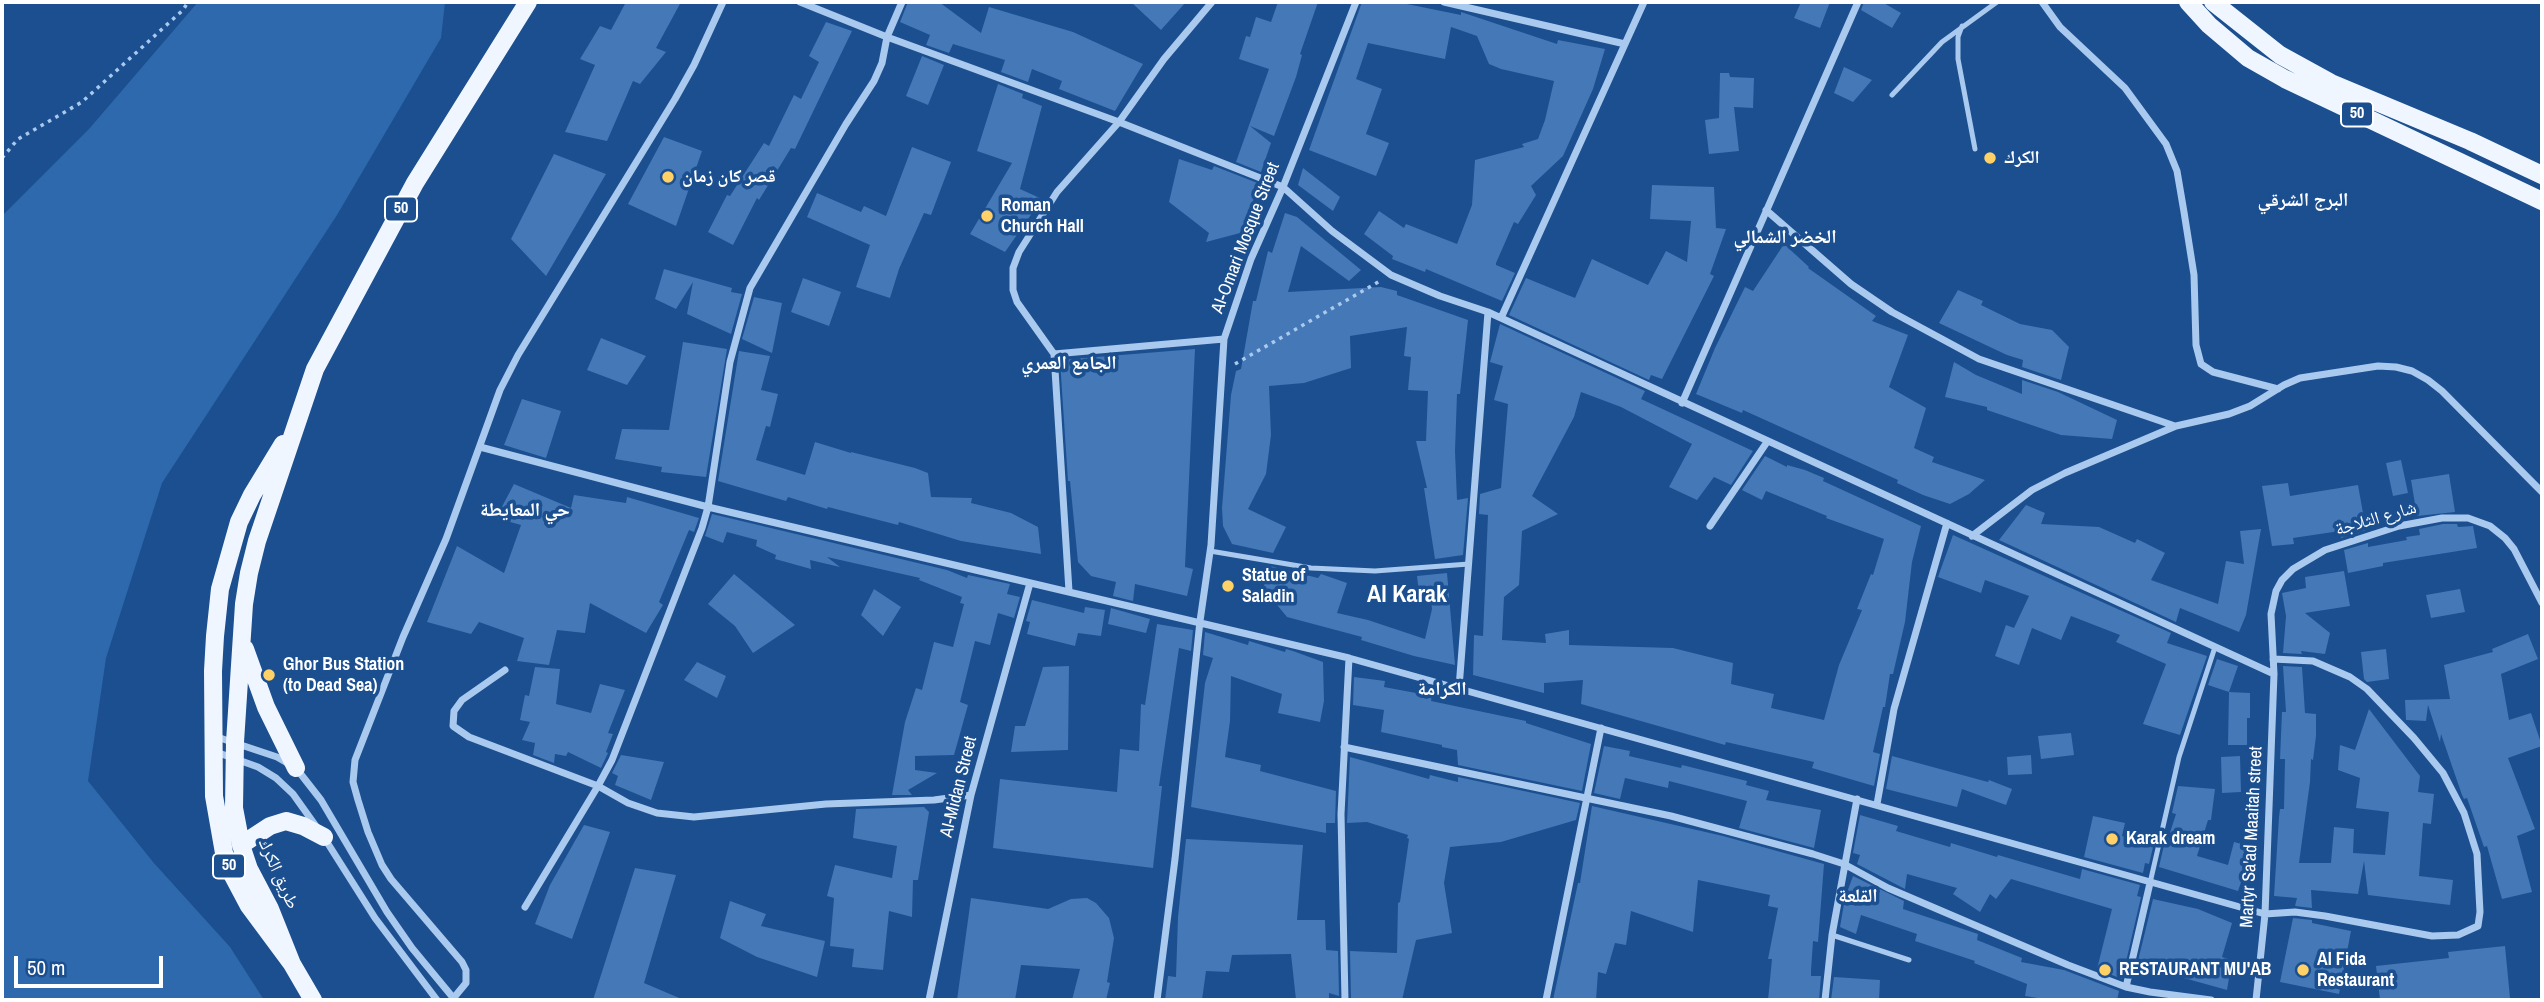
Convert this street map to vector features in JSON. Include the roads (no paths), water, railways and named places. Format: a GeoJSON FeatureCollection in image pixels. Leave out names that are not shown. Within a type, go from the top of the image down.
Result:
{"type":"FeatureCollection","features":[{"type":"Feature","properties":{"kind":"main road","name":"50"},"geometry":{"type":"LineString","coordinates":[[235,750],[248,573],[315,369],[415,183],[528,2]]}},
{"type":"Feature","properties":{"kind":"main road","name":"50"},"geometry":{"type":"LineString","coordinates":[[2188,2],[2209,25],[2248,58],[2542,201]]}},
{"type":"Feature","properties":{"kind":"main road","name":"50"},"geometry":{"type":"LineString","coordinates":[[2213,2],[2280,55],[2331,83],[2542,174]]}},
{"type":"Feature","properties":{"kind":"main road","name":"50"},"geometry":{"type":"LineString","coordinates":[[212,743],[215,636],[220,589],[229,550],[251,495],[295,427]]}},
{"type":"Feature","properties":{"kind":"main road"},"geometry":{"type":"LineString","coordinates":[[242,638],[260,694],[296,768]]}},
{"type":"Feature","properties":{"kind":"main road","name":"طريق الكرك"},"geometry":{"type":"LineString","coordinates":[[212,743],[214,796],[224,853],[232,874],[249,906],[292,964],[313,1000]]}},
{"type":"Feature","properties":{"kind":"main road","name":"طريق الكرك"},"geometry":{"type":"LineString","coordinates":[[235,750],[234,808],[241,845],[249,869],[281,934],[292,964]]}},
{"type":"Feature","properties":{"kind":"main road"},"geometry":{"type":"LineString","coordinates":[[241,845],[270,826],[286,821],[324,837]]}},
{"type":"Feature","properties":{"kind":"street"},"geometry":{"type":"LineString","coordinates":[[212,743],[277,757],[296,768],[321,800],[393,921],[453,1000],[466,983],[466,970],[382,865],[358,800],[353,768],[500,390],[518,355],[675,99],[723,2]]}},
{"type":"Feature","properties":{"kind":"street"},"geometry":{"type":"LineString","coordinates":[[800,2],[1283,187],[1332,231],[1391,275],[1440,296],[1488,312],[2274,674]]}},
{"type":"Feature","properties":{"kind":"street"},"geometry":{"type":"LineString","coordinates":[[525,907],[612,760],[664,622],[687,570],[708,507],[730,362],[750,288],[846,124],[874,82],[882,63],[887,37],[902,2]]}},
{"type":"Feature","properties":{"kind":"street"},"geometry":{"type":"LineString","coordinates":[[1069,591],[1054,354],[1017,302],[1013,290],[1013,268],[1019,252],[1057,192],[1119,122],[1164,59],[1212,2]]}},
{"type":"Feature","properties":{"kind":"street","name":"AI-Omari Mosque Street"},"geometry":{"type":"LineString","coordinates":[[1200,621],[1210,551],[1224,339],[1251,260],[1283,187],[1356,2]]}},
{"type":"Feature","properties":{"kind":"street"},"geometry":{"type":"LineString","coordinates":[[1444,2],[1625,44]]}},
{"type":"Feature","properties":{"kind":"street"},"geometry":{"type":"LineString","coordinates":[[1501,318],[1644,2]]}},
{"type":"Feature","properties":{"kind":"street"},"geometry":{"type":"LineString","coordinates":[[1682,403],[1858,2]]}},
{"type":"Feature","properties":{"kind":"street"},"geometry":{"type":"LineString","coordinates":[[2042,2],[2060,27],[2125,88],[2152,121],[2166,144],[2177,171],[2190,250],[2194,275],[2196,345],[2202,364],[2213,372],[2278,390]]}},
{"type":"Feature","properties":{"kind":"street"},"geometry":{"type":"LineString","coordinates":[[1766,210],[1842,276],[1882,305],[1979,359],[2175,426]]}},
{"type":"Feature","properties":{"kind":"street"},"geometry":{"type":"LineString","coordinates":[[1459,688],[1488,312]]}},
{"type":"Feature","properties":{"kind":"street"},"geometry":{"type":"LineString","coordinates":[[1054,354],[1224,339]]}},
{"type":"Feature","properties":{"kind":"street"},"geometry":{"type":"LineString","coordinates":[[1972,536],[2032,490],[2175,426],[2229,414],[2250,406],[2287,383],[2314,375],[2364,368],[2396,367],[2412,371],[2442,391],[2542,492]]}},
{"type":"Feature","properties":{"kind":"street"},"geometry":{"type":"LineString","coordinates":[[1710,526],[1767,442]]}},
{"type":"Feature","properties":{"kind":"street"},"geometry":{"type":"LineString","coordinates":[[480,447],[708,507],[1349,658],[2266,914],[2295,912],[2432,936],[2458,935],[2478,926],[2480,912],[2477,854],[2473,836],[2443,773],[2367,689],[2350,677],[2313,661],[2273,659]]}},
{"type":"Feature","properties":{"kind":"street","name":"شارع الثلاجة"},"geometry":{"type":"LineString","coordinates":[[2274,674],[2272,607],[2276,591],[2293,569],[2325,550],[2399,526],[2442,518],[2468,518],[2490,526],[2514,550],[2542,603]]}},
{"type":"Feature","properties":{"kind":"street"},"geometry":{"type":"LineString","coordinates":[[1877,804],[1894,709],[1947,523]]}},
{"type":"Feature","properties":{"kind":"street","name":"AI-Midan Street"},"geometry":{"type":"LineString","coordinates":[[929,1000],[971,795],[1030,583]]}},
{"type":"Feature","properties":{"kind":"street"},"geometry":{"type":"LineString","coordinates":[[1157,1000],[1200,621]]}},
{"type":"Feature","properties":{"kind":"street"},"geometry":{"type":"LineString","coordinates":[[1345,1000],[1341,814],[1349,658]]}},
{"type":"Feature","properties":{"kind":"street"},"geometry":{"type":"LineString","coordinates":[[505,670],[462,700],[454,711],[453,726],[469,737],[598,786],[638,807],[657,813],[694,817],[826,804],[944,799],[971,795]]}},
{"type":"Feature","properties":{"kind":"street","name":"Martyr Sa'ad Maaitah street"},"geometry":{"type":"LineString","coordinates":[[2256,1000],[2266,914],[2274,674]]}},
{"type":"Feature","properties":{"kind":"street"},"geometry":{"type":"LineString","coordinates":[[1546,1000],[1601,728]]}},
{"type":"Feature","properties":{"kind":"street"},"geometry":{"type":"LineString","coordinates":[[212,743],[235,750],[276,778],[307,811],[375,918],[437,1000]]}},
{"type":"Feature","properties":{"kind":"street"},"geometry":{"type":"LineString","coordinates":[[1344,747],[1588,798],[1746,835],[1844,864],[1888,888],[2068,965],[2126,986],[2211,1000]]}},
{"type":"Feature","properties":{"kind":"street"},"geometry":{"type":"LineString","coordinates":[[1825,1000],[1832,936],[1857,799]]}},
{"type":"Feature","properties":{"kind":"street"},"geometry":{"type":"LineString","coordinates":[[2126,986],[2150,883]]}},
{"type":"Feature","properties":{"kind":"lane"},"geometry":{"type":"LineString","coordinates":[[1892,95],[1930,52],[1997,2]]}},
{"type":"Feature","properties":{"kind":"lane"},"geometry":{"type":"LineString","coordinates":[[1962,26],[1958,37],[1958,59],[1975,149]]}},
{"type":"Feature","properties":{"kind":"lane"},"geometry":{"type":"LineString","coordinates":[[1210,551],[1311,568],[1375,571],[1469,564]]}},
{"type":"Feature","properties":{"kind":"lane"},"geometry":{"type":"LineString","coordinates":[[2150,883],[2179,757],[2215,647]]}},
{"type":"Feature","properties":{"kind":"lane"},"geometry":{"type":"LineString","coordinates":[[1832,936],[1909,960]]}},
{"type":"Feature","properties":{"kind":"place","name":"الكرك"},"geometry":{"type":"Point","coordinates":[1990,158]}},
{"type":"Feature","properties":{"kind":"place","name":"قصر كان زمان"},"geometry":{"type":"Point","coordinates":[668,177]}},
{"type":"Feature","properties":{"kind":"place","name":"Roman Church Hall"},"geometry":{"type":"Point","coordinates":[987,216]}},
{"type":"Feature","properties":{"kind":"place","name":"Statue of Saladin"},"geometry":{"type":"Point","coordinates":[1228,586]}},
{"type":"Feature","properties":{"kind":"place","name":"Ghor Bus Station (to Dead Sea)"},"geometry":{"type":"Point","coordinates":[269,675]}},
{"type":"Feature","properties":{"kind":"place","name":"Karak dream"},"geometry":{"type":"Point","coordinates":[2112,839]}},
{"type":"Feature","properties":{"kind":"place","name":"RESTAURANT MU'AB"},"geometry":{"type":"Point","coordinates":[2105,970]}},
{"type":"Feature","properties":{"kind":"place","name":"Al Fida Restaurant"},"geometry":{"type":"Point","coordinates":[2303,970]}},
{"type":"Feature","properties":{"kind":"district","name":"البرج الشرقي"},"geometry":{"type":"Point","coordinates":[2303,201]}},
{"type":"Feature","properties":{"kind":"district","name":"الخضر الشمالي"},"geometry":{"type":"Point","coordinates":[1785,238]}},
{"type":"Feature","properties":{"kind":"district","name":"الجامع العمري"},"geometry":{"type":"Point","coordinates":[1069,364]}},
{"type":"Feature","properties":{"kind":"district","name":"حي المعايطة"},"geometry":{"type":"Point","coordinates":[525,511]}},
{"type":"Feature","properties":{"kind":"district","name":"Al Karak"},"geometry":{"type":"Point","coordinates":[1407,596]}},
{"type":"Feature","properties":{"kind":"district","name":"الكرامة"},"geometry":{"type":"Point","coordinates":[1442,690]}},
{"type":"Feature","properties":{"kind":"district","name":"القلعة"},"geometry":{"type":"Point","coordinates":[1858,897]}}]}
